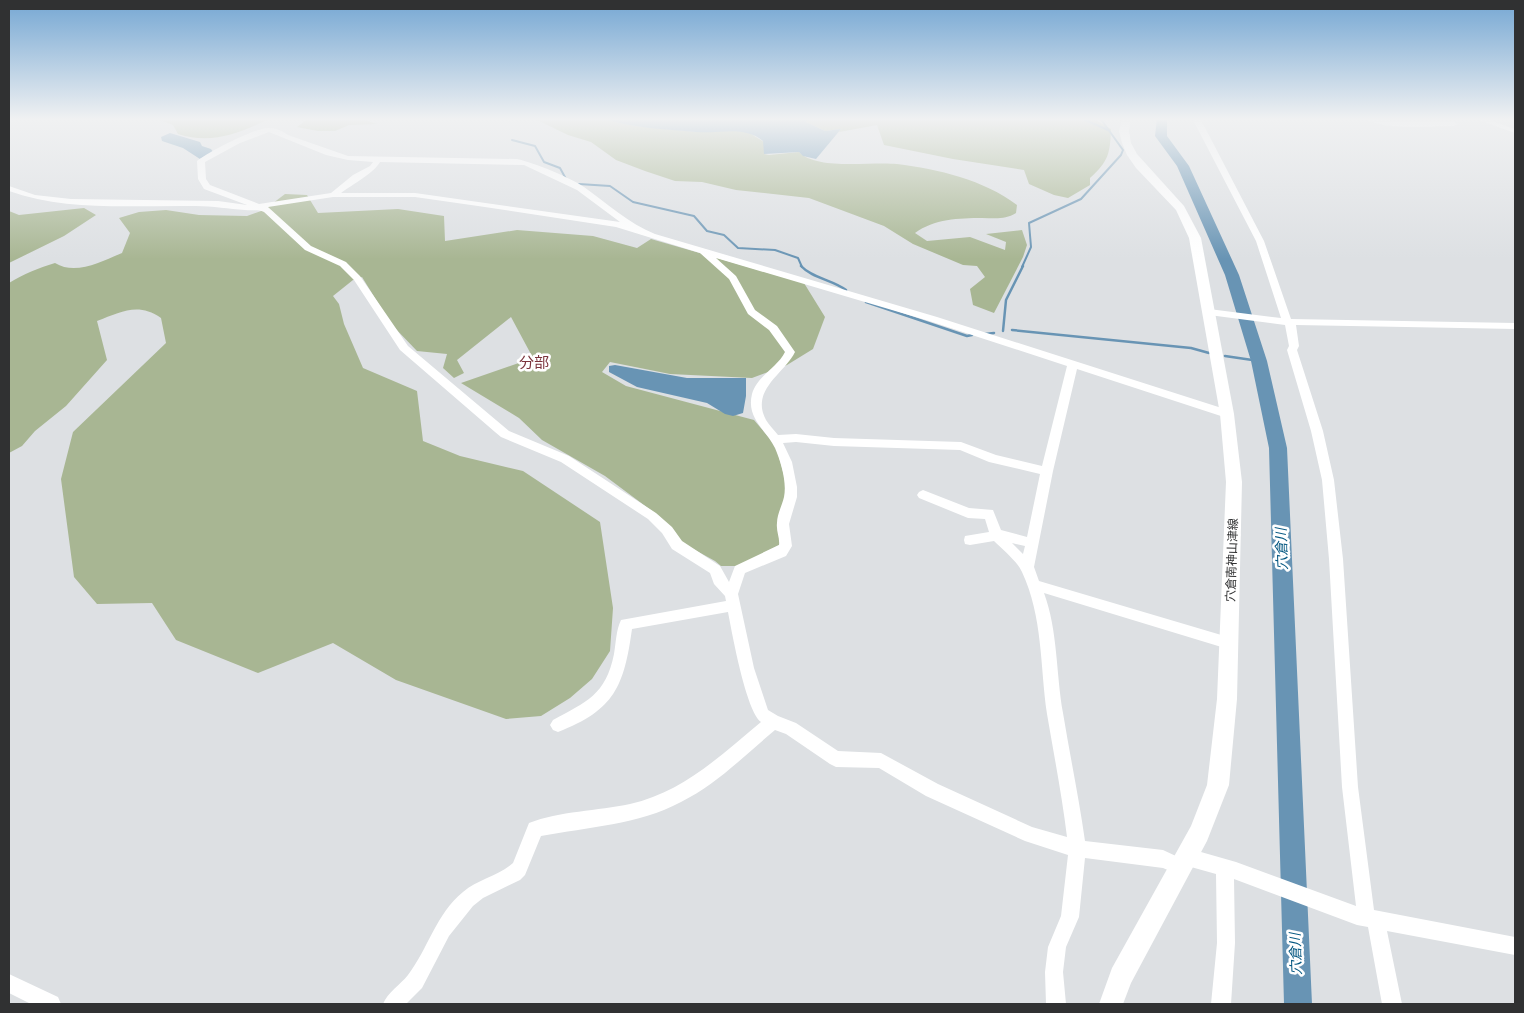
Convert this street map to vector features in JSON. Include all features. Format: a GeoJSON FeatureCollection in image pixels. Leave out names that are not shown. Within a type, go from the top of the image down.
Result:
{"type":"FeatureCollection","features":[{"type":"Feature","properties":{"kind":"main road","name":"穴倉南神山津線"},"geometry":{"type":"LineString","coordinates":[[1111,1004],[1121,978],[1184,862],[1218,785],[1227,699],[1234,482],[1227,414],[1212,312],[1192,231],[1178,205],[1142,165]]}},
{"type":"Feature","properties":{"kind":"street"},"geometry":{"type":"LineString","coordinates":[[201,165],[202,179],[212,191],[259,206],[272,214],[293,236],[308,248],[334,259],[349,269],[404,348],[498,429],[505,434],[569,462],[652,516],[682,549],[715,570],[732,600],[757,702],[762,714],[774,722],[791,728],[836,759],[863,758],[881,761],[932,790],[1005,824],[1031,835],[1077,849],[1146,856],[1230,869],[1367,918],[1515,946]]}},
{"type":"Feature","properties":{"kind":"street"},"geometry":{"type":"LineString","coordinates":[[333,195],[375,165]]}},
{"type":"Feature","properties":{"kind":"street"},"geometry":{"type":"LineString","coordinates":[[531,165],[580,188],[633,228]]}},
{"type":"Feature","properties":{"kind":"street"},"geometry":{"type":"LineString","coordinates":[[1220,165],[1264,250],[1294,345],[1292,350],[1313,417],[1328,480],[1336,559],[1350,786],[1367,918],[1392,1004]]}},
{"type":"Feature","properties":{"kind":"street"},"geometry":{"type":"LineString","coordinates":[[9,188],[34,197],[71,202],[199,203],[242,207],[333,195],[414,195],[445,198],[633,228],[652,236],[699,248],[933,319],[1227,414]]}},
{"type":"Feature","properties":{"kind":"street"},"geometry":{"type":"LineString","coordinates":[[699,248],[733,278],[751,312],[773,328],[790,352],[786,362],[765,380],[757,395],[757,411],[760,422],[783,453],[792,490],[783,524],[786,546],[781,552],[740,570],[732,600]]}},
{"type":"Feature","properties":{"kind":"street"},"geometry":{"type":"LineString","coordinates":[[1212,312],[1287,322],[1515,326]]}},
{"type":"Feature","properties":{"kind":"street"},"geometry":{"type":"LineString","coordinates":[[1027,567],[1072,364]]}},
{"type":"Feature","properties":{"kind":"street"},"geometry":{"type":"LineString","coordinates":[[775,440],[796,438],[834,442],[961,446],[993,459],[1047,471]]}},
{"type":"Feature","properties":{"kind":"street"},"geometry":{"type":"LineString","coordinates":[[923,494],[973,515],[989,514],[996,535],[1027,567],[1035,586],[1046,631],[1055,712],[1072,799],[1077,849],[1070,917],[1057,947],[1054,972],[1056,1004]]}},
{"type":"Feature","properties":{"kind":"street"},"geometry":{"type":"LineString","coordinates":[[970,540],[996,535],[1032,543]]}},
{"type":"Feature","properties":{"kind":"street"},"geometry":{"type":"LineString","coordinates":[[1035,586],[1228,644]]}},
{"type":"Feature","properties":{"kind":"street"},"geometry":{"type":"LineString","coordinates":[[558,725],[590,708],[610,686],[617,670],[626,624],[732,600]]}},
{"type":"Feature","properties":{"kind":"street"},"geometry":{"type":"LineString","coordinates":[[393,1004],[415,981],[444,930],[467,900],[477,892],[514,874],[519,869],[535,829],[627,812],[668,800],[707,778],[774,722]]}},
{"type":"Feature","properties":{"kind":"street"},"geometry":{"type":"LineString","coordinates":[[1221,1004],[1226,943],[1225,877],[1230,869]]}},
{"type":"Feature","properties":{"kind":"street"},"geometry":{"type":"LineString","coordinates":[[9,983],[51,1004]]}},
{"type":"Feature","properties":{"kind":"green space"},"geometry":{"type":"Polygon","coordinates":[[[630,165],[905,165],[928,169],[975,182],[1004,196],[1017,205],[1016,213],[1000,218],[947,220],[922,228],[915,233],[927,241],[970,237],[1005,250],[1006,242],[986,234],[1022,230],[1027,245],[1023,257],[994,313],[973,305],[970,289],[985,277],[977,266],[963,265],[913,244],[884,226],[809,198],[736,190],[702,182],[675,181],[630,165]]]}},
{"type":"Feature","properties":{"kind":"green space"},"geometry":{"type":"Polygon","coordinates":[[[993,165],[1102,165],[1090,178],[1090,185],[1068,198],[1054,195],[1029,184],[1024,170],[993,165]]]}},
{"type":"Feature","properties":{"kind":"green space"},"geometry":{"type":"Polygon","coordinates":[[[285,194],[307,195],[318,213],[398,209],[444,216],[445,241],[517,230],[593,236],[637,248],[651,239],[804,283],[825,317],[813,349],[787,365],[752,378],[670,374],[610,362],[602,372],[626,386],[754,420],[776,446],[788,490],[781,544],[738,566],[721,566],[684,544],[660,517],[605,476],[542,440],[519,418],[461,383],[533,358],[511,317],[457,360],[464,373],[454,378],[443,368],[447,354],[417,351],[391,324],[362,277],[353,280],[333,296],[339,304],[344,324],[363,368],[417,391],[423,441],[460,456],[523,471],[600,522],[613,608],[610,651],[592,679],[570,698],[541,716],[506,719],[396,680],[333,643],[258,673],[176,640],[152,603],[97,604],[74,577],[61,479],[73,432],[166,343],[161,318],[145,310],[129,310],[97,321],[107,360],[66,406],[35,431],[22,446],[9,453],[9,283],[55,263],[63,267],[80,268],[122,253],[130,233],[119,218],[139,212],[166,210],[199,215],[247,216],[264,210],[285,194]]]}},
{"type":"Feature","properties":{"kind":"green space"},"geometry":{"type":"Polygon","coordinates":[[[84,208],[96,215],[64,236],[9,263],[9,211],[19,215],[84,208]]]}},
{"type":"Feature","properties":{"kind":"water"},"geometry":{"type":"Polygon","coordinates":[[[615,365],[687,378],[746,378],[746,396],[743,413],[733,416],[725,414],[707,403],[637,387],[609,372],[609,366],[615,365]]]}},
{"type":"Feature","properties":{"kind":"waterway"},"geometry":{"type":"LineString","coordinates":[[553,165],[560,168],[566,179]]}},
{"type":"Feature","properties":{"kind":"waterway"},"geometry":{"type":"LineString","coordinates":[[1022,267],[1031,247],[1029,223],[1081,199],[1112,165]]}},
{"type":"Feature","properties":{"kind":"waterway","name":"穴倉川"},"geometry":{"type":"LineString","coordinates":[[1182,165],[1232,275],[1259,361],[1278,448],[1298,1004]]}},
{"type":"Feature","properties":{"kind":"waterway"},"geometry":{"type":"LineString","coordinates":[[579,184],[610,186],[633,202],[694,216],[707,231],[724,235],[738,248],[775,250],[798,258],[802,267]]}},
{"type":"Feature","properties":{"kind":"waterway"},"geometry":{"type":"LineString","coordinates":[[1003,331],[1006,300],[1023,266]]}},
{"type":"Feature","properties":{"kind":"waterway"},"geometry":{"type":"LineString","coordinates":[[802,267],[846,290]]}},
{"type":"Feature","properties":{"kind":"waterway"},"geometry":{"type":"LineString","coordinates":[[866,302],[967,336],[972,335]]}},
{"type":"Feature","properties":{"kind":"waterway"},"geometry":{"type":"LineString","coordinates":[[1012,330],[1191,348],[1209,353]]}},
{"type":"Feature","properties":{"kind":"waterway"},"geometry":{"type":"LineString","coordinates":[[985,334],[994,333]]}},
{"type":"Feature","properties":{"kind":"waterway"},"geometry":{"type":"LineString","coordinates":[[1225,356],[1259,361]]}},
{"type":"Feature","properties":{"kind":"district","name":"分部"},"geometry":{"type":"Point","coordinates":[534,363]}}]}
